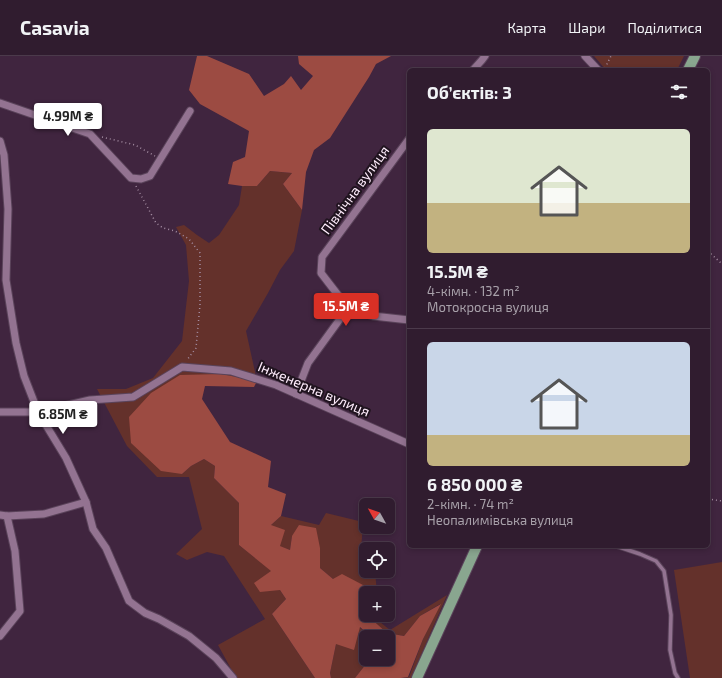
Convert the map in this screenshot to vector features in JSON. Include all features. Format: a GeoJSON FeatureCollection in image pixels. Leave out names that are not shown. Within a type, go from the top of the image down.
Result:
{"type":"FeatureCollection","features":[{"type":"Feature","properties":{"kind":"main road"},"geometry":{"type":"LineString","coordinates":[[689,68],[695,56]]}},
{"type":"Feature","properties":{"kind":"main road"},"geometry":{"type":"LineString","coordinates":[[417,678],[476,548]]}},
{"type":"Feature","properties":{"kind":"street"},"geometry":{"type":"LineString","coordinates":[[475,68],[485,56]]}},
{"type":"Feature","properties":{"kind":"street"},"geometry":{"type":"LineString","coordinates":[[585,56],[596,68]]}},
{"type":"Feature","properties":{"kind":"street"},"geometry":{"type":"LineString","coordinates":[[0,103],[90,134],[131,178],[141,179],[150,176],[190,111]]}},
{"type":"Feature","properties":{"kind":"street"},"geometry":{"type":"LineString","coordinates":[[0,141],[4,155],[8,209],[3,281],[24,376],[38,412],[66,458],[86,502],[93,529],[106,548],[129,601],[145,613],[189,636],[216,658],[232,678]]}},
{"type":"Feature","properties":{"kind":"street","name":"Північна вулиця"},"geometry":{"type":"LineString","coordinates":[[348,308],[321,273],[322,257],[407,142]]}},
{"type":"Feature","properties":{"kind":"street"},"geometry":{"type":"LineString","coordinates":[[296,394],[308,363],[348,308],[372,316],[407,320]]}},
{"type":"Feature","properties":{"kind":"street"},"geometry":{"type":"LineString","coordinates":[[0,412],[38,412],[90,400],[133,397],[182,367]]}},
{"type":"Feature","properties":{"kind":"street","name":"Інженерна вулиця"},"geometry":{"type":"LineString","coordinates":[[182,367],[231,371],[276,384],[407,443]]}},
{"type":"Feature","properties":{"kind":"street"},"geometry":{"type":"LineString","coordinates":[[0,636],[20,611],[15,551],[3,516],[44,514],[86,502]]}},
{"type":"Feature","properties":{"kind":"lane"},"geometry":{"type":"LineString","coordinates":[[622,548],[656,561],[664,571],[671,615],[670,650],[675,673],[678,678]]}},
{"type":"Feature","properties":{"kind":"path"},"geometry":{"type":"LineString","coordinates":[[605,68],[611,56]]}},
{"type":"Feature","properties":{"kind":"path"},"geometry":{"type":"LineString","coordinates":[[90,134],[135,145],[160,158]]}},
{"type":"Feature","properties":{"kind":"path"},"geometry":{"type":"LineString","coordinates":[[131,178],[156,223],[163,228],[175,231],[189,239],[200,253],[200,305],[196,348],[182,367]]}},
{"type":"Feature","properties":{"kind":"path"},"geometry":{"type":"LineString","coordinates":[[710,253],[722,264]]}},
{"type":"Feature","properties":{"kind":"path"},"geometry":{"type":"LineString","coordinates":[[710,499],[722,502]]}},
{"type":"Feature","properties":{"kind":"shaded area"},"geometry":{"type":"Polygon","coordinates":[[[197,56],[207,56],[249,74],[264,96],[284,84],[291,76],[301,90],[313,76],[299,64],[298,56],[391,56],[376,64],[330,138],[314,150],[306,172],[302,210],[283,184],[292,173],[270,171],[257,186],[228,184],[233,162],[245,157],[249,131],[200,104],[189,90],[197,56]]]}},
{"type":"Feature","properties":{"kind":"shaded area"},"geometry":{"type":"Polygon","coordinates":[[[594,56],[684,56],[678,68],[604,68],[594,56]]]}},
{"type":"Feature","properties":{"kind":"shaded area"},"geometry":{"type":"Polygon","coordinates":[[[270,171],[292,173],[283,184],[302,210],[294,251],[280,270],[246,331],[257,381],[180,375],[182,474],[191,466],[204,459],[215,466],[214,478],[239,503],[239,545],[272,571],[255,583],[280,590],[286,599],[272,614],[315,678],[236,678],[218,645],[265,619],[224,556],[207,552],[187,560],[176,554],[202,529],[189,477],[157,477],[127,446],[97,389],[126,389],[153,378],[182,341],[189,281],[186,245],[176,227],[184,225],[209,243],[219,235],[239,205],[242,186],[257,186],[270,171]]]}},
{"type":"Feature","properties":{"kind":"shaded area"},"geometry":{"type":"Polygon","coordinates":[[[221,374],[257,381],[254,387],[205,386],[202,399],[230,442],[271,461],[268,487],[286,494],[281,516],[271,525],[285,530],[280,546],[290,550],[292,536],[299,525],[316,528],[320,548],[320,568],[333,579],[342,574],[365,586],[359,586],[359,622],[375,622],[384,630],[363,630],[360,627],[354,650],[336,644],[330,673],[331,678],[315,678],[272,614],[286,599],[280,590],[260,592],[254,583],[271,571],[239,545],[239,503],[214,478],[215,466],[204,459],[191,466],[182,474],[161,471],[131,443],[129,417],[151,393],[180,375],[221,374]]]}},
{"type":"Feature","properties":{"kind":"shaded area"},"geometry":{"type":"Polygon","coordinates":[[[326,513],[359,521],[359,534],[362,534],[362,542],[359,542],[359,578],[376,578],[376,586],[365,586],[354,581],[333,579],[320,568],[320,548],[292,536],[290,550],[279,546],[271,525],[281,516],[319,525],[326,513]]]}},
{"type":"Feature","properties":{"kind":"shaded area"},"geometry":{"type":"Polygon","coordinates":[[[722,562],[722,678],[690,678],[674,570],[722,562]]]}},
{"type":"Feature","properties":{"kind":"shaded area"},"geometry":{"type":"Polygon","coordinates":[[[447,595],[411,678],[401,678],[409,677],[423,639],[440,604],[420,616],[404,636],[395,634],[395,630],[390,630],[447,595]]]}},
{"type":"Feature","properties":{"kind":"shaded area"},"geometry":{"type":"Polygon","coordinates":[[[441,604],[423,639],[408,677],[355,678],[364,666],[395,666],[395,634],[404,636],[420,616],[441,604]]]}},
{"type":"Feature","properties":{"kind":"shaded area"},"geometry":{"type":"Polygon","coordinates":[[[375,622],[380,622],[390,630],[384,630],[375,622]]]}},
{"type":"Feature","properties":{"kind":"shaded area"},"geometry":{"type":"Polygon","coordinates":[[[359,627],[363,630],[359,630],[359,666],[364,666],[355,678],[331,678],[330,673],[336,644],[359,627]]]}}]}
